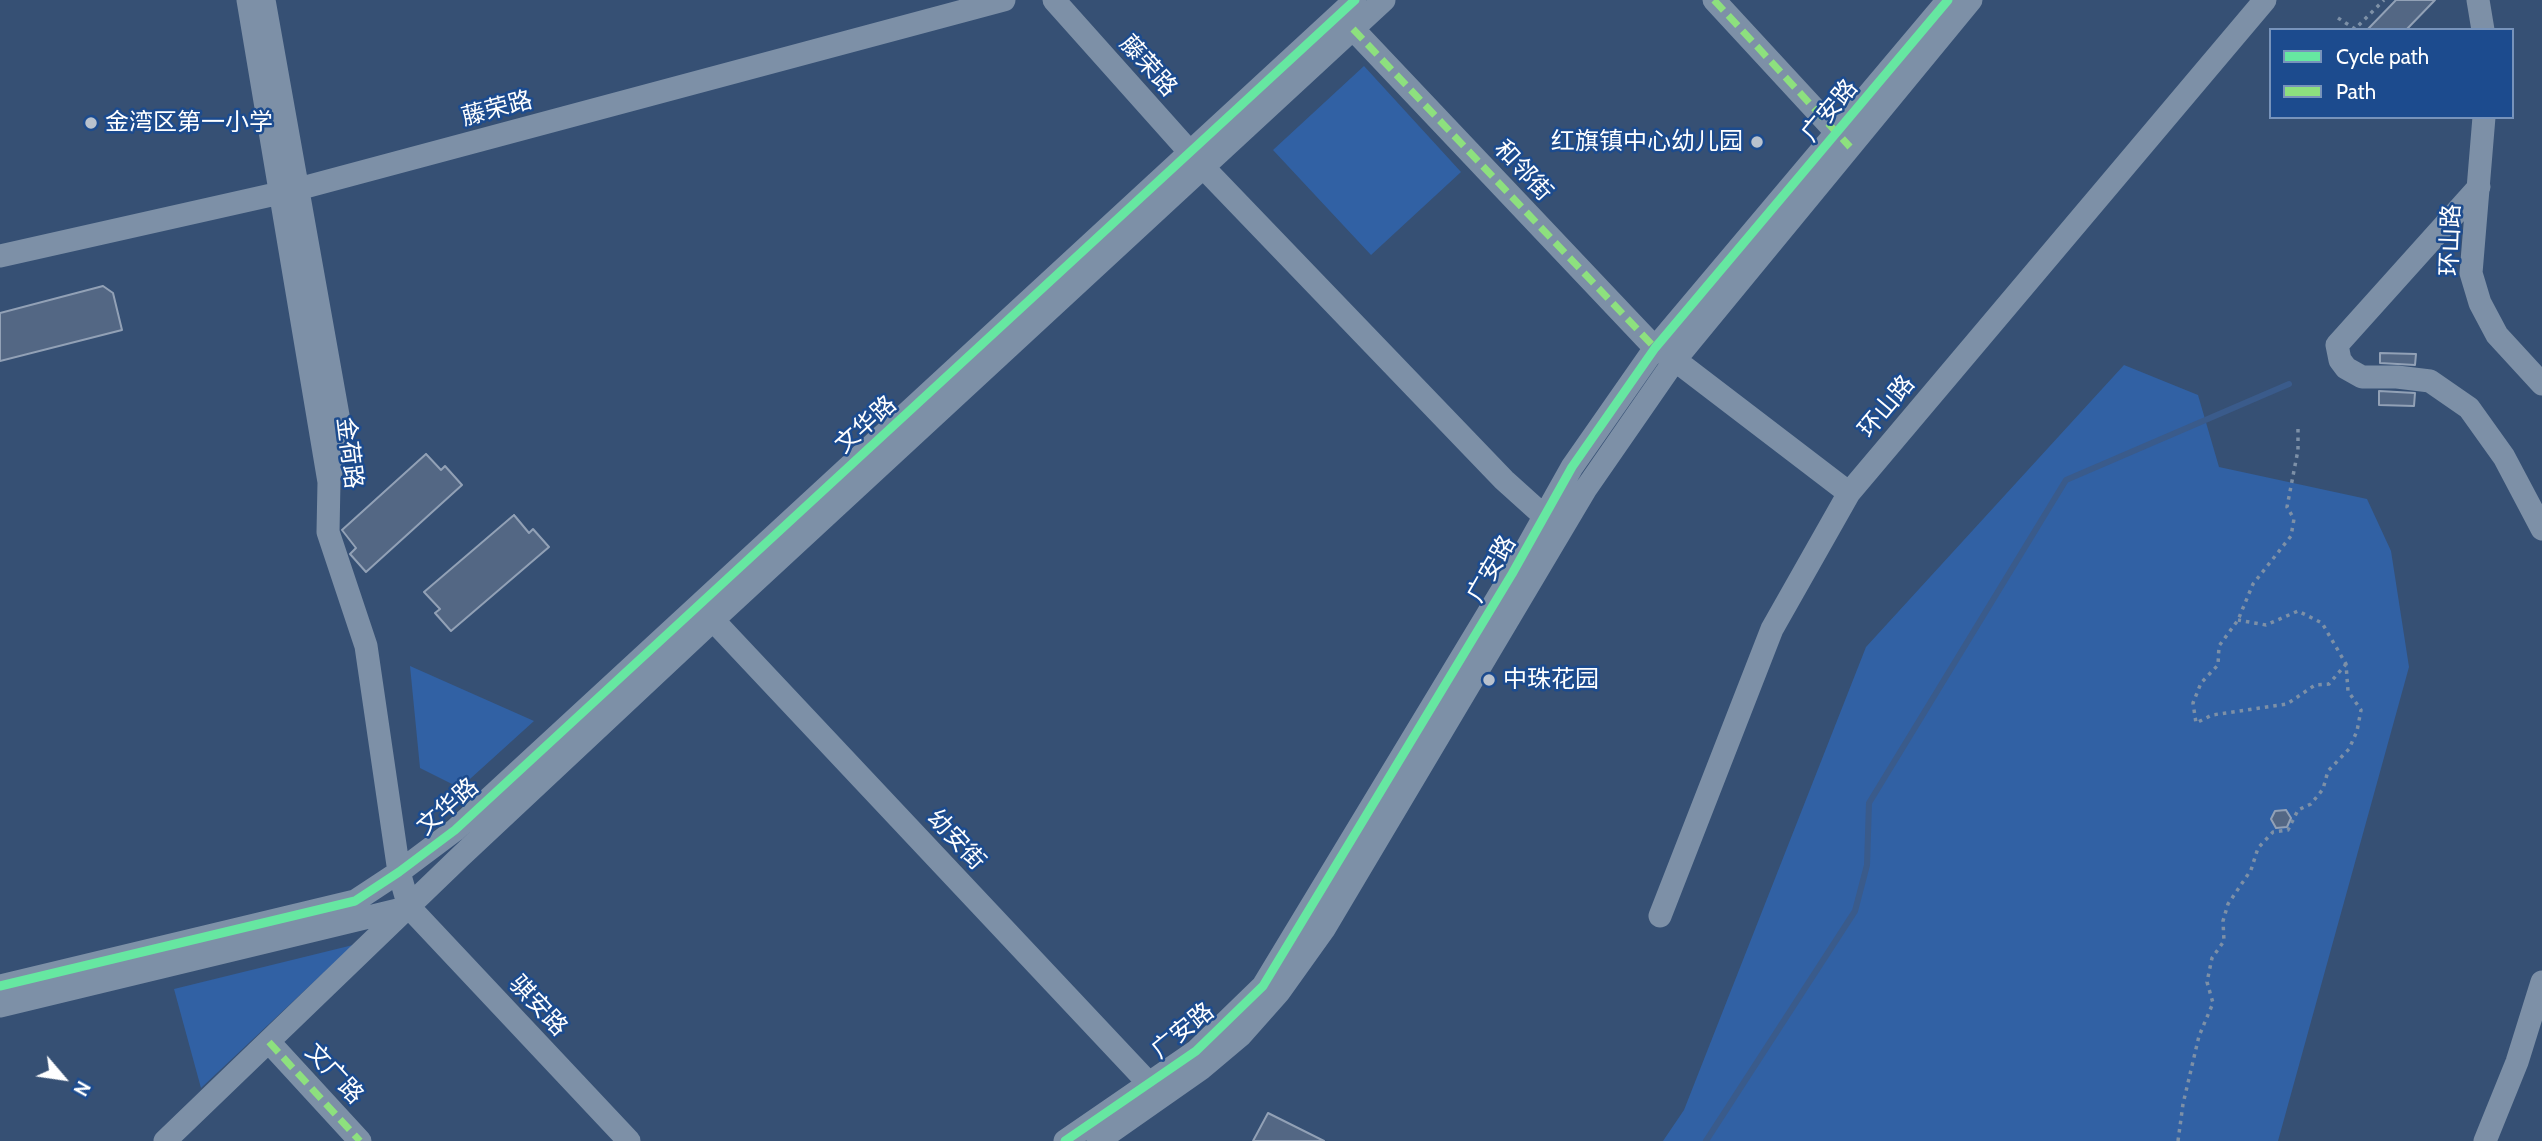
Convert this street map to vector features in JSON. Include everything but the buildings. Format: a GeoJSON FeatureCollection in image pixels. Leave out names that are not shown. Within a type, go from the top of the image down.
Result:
{"type":"FeatureCollection","features":[{"type":"Feature","properties":{"kind":"street","name":"金荷路"},"geometry":{"type":"LineString","coordinates":[[248,0],[289,191],[328,482],[328,533],[366,646],[399,872],[409,907]]}},
{"type":"Feature","properties":{"kind":"street"},"geometry":{"type":"LineString","coordinates":[[264,0],[289,191]]}},
{"type":"Feature","properties":{"kind":"street","name":"藤荣路"},"geometry":{"type":"LineString","coordinates":[[0,256],[289,191],[1004,0]]}},
{"type":"Feature","properties":{"kind":"street","name":"藤荣路"},"geometry":{"type":"LineString","coordinates":[[1054,0],[1198,160],[1504,480],[1552,523]]}},
{"type":"Feature","properties":{"kind":"street","name":"文华路"},"geometry":{"type":"LineString","coordinates":[[0,1006],[409,907],[1198,160],[1354,0]]}},
{"type":"Feature","properties":{"kind":"street","name":"文华路"},"geometry":{"type":"LineString","coordinates":[[0,986],[355,901],[399,872],[454,830],[716,588],[1198,160],[1384,0]]}},
{"type":"Feature","properties":{"kind":"street"},"geometry":{"type":"LineString","coordinates":[[1714,0],[1843,140]]}},
{"type":"Feature","properties":{"kind":"street","name":"广安路"},"geometry":{"type":"LineString","coordinates":[[1065,1141],[1155,1090],[1240,1036],[1279,992],[1324,929],[1552,523],[1948,0]]}},
{"type":"Feature","properties":{"kind":"street","name":"广安路"},"geometry":{"type":"LineString","coordinates":[[1552,523],[1572,467],[1655,348],[1971,0]]}},
{"type":"Feature","properties":{"kind":"street","name":"环山路"},"geometry":{"type":"LineString","coordinates":[[1660,916],[1772,629],[1849,493],[2265,0]]}},
{"type":"Feature","properties":{"kind":"street"},"geometry":{"type":"LineString","coordinates":[[2478,0],[2483,28]]}},
{"type":"Feature","properties":{"kind":"street","name":"和邻街"},"geometry":{"type":"LineString","coordinates":[[1353,29],[1655,348],[1675,360],[1849,493]]}},
{"type":"Feature","properties":{"kind":"street","name":"环山路"},"geometry":{"type":"LineString","coordinates":[[2484,119],[2471,273],[2480,303],[2497,335],[2542,384]]}},
{"type":"Feature","properties":{"kind":"street"},"geometry":{"type":"LineString","coordinates":[[2479,187],[2337,345],[2340,360],[2346,368],[2362,377],[2397,377],[2430,382],[2469,408],[2504,457],[2542,528]]}},
{"type":"Feature","properties":{"kind":"street"},"geometry":{"type":"LineString","coordinates":[[713,620],[716,588]]}},
{"type":"Feature","properties":{"kind":"street","name":"幼安街"},"geometry":{"type":"LineString","coordinates":[[713,620],[1155,1090]]}},
{"type":"Feature","properties":{"kind":"street"},"geometry":{"type":"LineString","coordinates":[[165,1141],[409,907]]}},
{"type":"Feature","properties":{"kind":"street","name":"骐安路"},"geometry":{"type":"LineString","coordinates":[[409,907],[629,1141]]}},
{"type":"Feature","properties":{"kind":"street"},"geometry":{"type":"LineString","coordinates":[[2484,1141],[2517,1062],[2542,982]]}},
{"type":"Feature","properties":{"kind":"street","name":"文广路"},"geometry":{"type":"LineString","coordinates":[[269,1042],[360,1141]]}},
{"type":"Feature","properties":{"kind":"street","name":"广安路"},"geometry":{"type":"LineString","coordinates":[[1098,1141],[1155,1090]]}},
{"type":"Feature","properties":{"kind":"path"},"geometry":{"type":"LineString","coordinates":[[2356,28],[2384,0]]}},
{"type":"Feature","properties":{"kind":"path"},"geometry":{"type":"LineString","coordinates":[[2338,18],[2353,28]]}},
{"type":"Feature","properties":{"kind":"path"},"geometry":{"type":"LineString","coordinates":[[2298,429],[2298,450],[2287,507],[2294,519],[2291,536],[2253,584],[2238,620],[2219,646],[2218,665],[2202,683],[2193,703],[2196,723],[2212,715],[2287,704],[2315,685],[2329,684],[2346,664]]}},
{"type":"Feature","properties":{"kind":"path"},"geometry":{"type":"LineString","coordinates":[[2178,1141],[2183,1104],[2199,1036],[2213,1003],[2207,982],[2212,958],[2224,941],[2223,921],[2228,904],[2251,870],[2258,848],[2273,832],[2288,830],[2298,810],[2311,804],[2323,789],[2328,771],[2349,749],[2357,731],[2361,710],[2348,691],[2346,664],[2322,623],[2298,611],[2266,625],[2238,620]]}},
{"type":"Feature","properties":{"kind":"shaded area"},"geometry":{"type":"Polygon","coordinates":[[[1364,66],[1461,172],[1371,255],[1273,150],[1364,66]]]}},
{"type":"Feature","properties":{"kind":"shaded area"},"geometry":{"type":"Polygon","coordinates":[[[2124,365],[2198,395],[2219,467],[2367,499],[2391,551],[2409,667],[2278,1141],[1663,1141],[1684,1110],[1866,647],[2124,365]]]}},
{"type":"Feature","properties":{"kind":"shaded area"},"geometry":{"type":"Polygon","coordinates":[[[410,666],[534,721],[460,788],[420,768],[410,666]]]}},
{"type":"Feature","properties":{"kind":"shaded area"},"geometry":{"type":"Polygon","coordinates":[[[353,945],[201,1088],[174,989],[353,945]]]}},
{"type":"Feature","properties":{"kind":"waterway"},"geometry":{"type":"LineString","coordinates":[[1706,1141],[1855,911],[1867,865],[1869,803],[2066,480],[2289,384]]}},
{"type":"Feature","properties":{"kind":"marked path"},"geometry":{"type":"LineString","coordinates":[[1714,0],[1850,147]]}},
{"type":"Feature","properties":{"kind":"marked path"},"geometry":{"type":"LineString","coordinates":[[1353,29],[1655,348]]}},
{"type":"Feature","properties":{"kind":"marked path"},"geometry":{"type":"LineString","coordinates":[[269,1042],[360,1141]]}},
{"type":"Feature","properties":{"kind":"cycle path"},"geometry":{"type":"LineString","coordinates":[[0,986],[355,901],[399,872],[455,830],[1355,0]]}},
{"type":"Feature","properties":{"kind":"cycle path"},"geometry":{"type":"LineString","coordinates":[[1065,1141],[1196,1051],[1263,986],[1512,574],[1572,467],[1655,348],[1948,0]]}},
{"type":"Feature","properties":{"kind":"place","name":"金湾区第一小学"},"geometry":{"type":"Point","coordinates":[91,123]}},
{"type":"Feature","properties":{"kind":"place","name":"红旗镇中心幼儿园"},"geometry":{"type":"Point","coordinates":[1757,142]}},
{"type":"Feature","properties":{"kind":"place","name":"中珠花园"},"geometry":{"type":"Point","coordinates":[1489,680]}}]}
